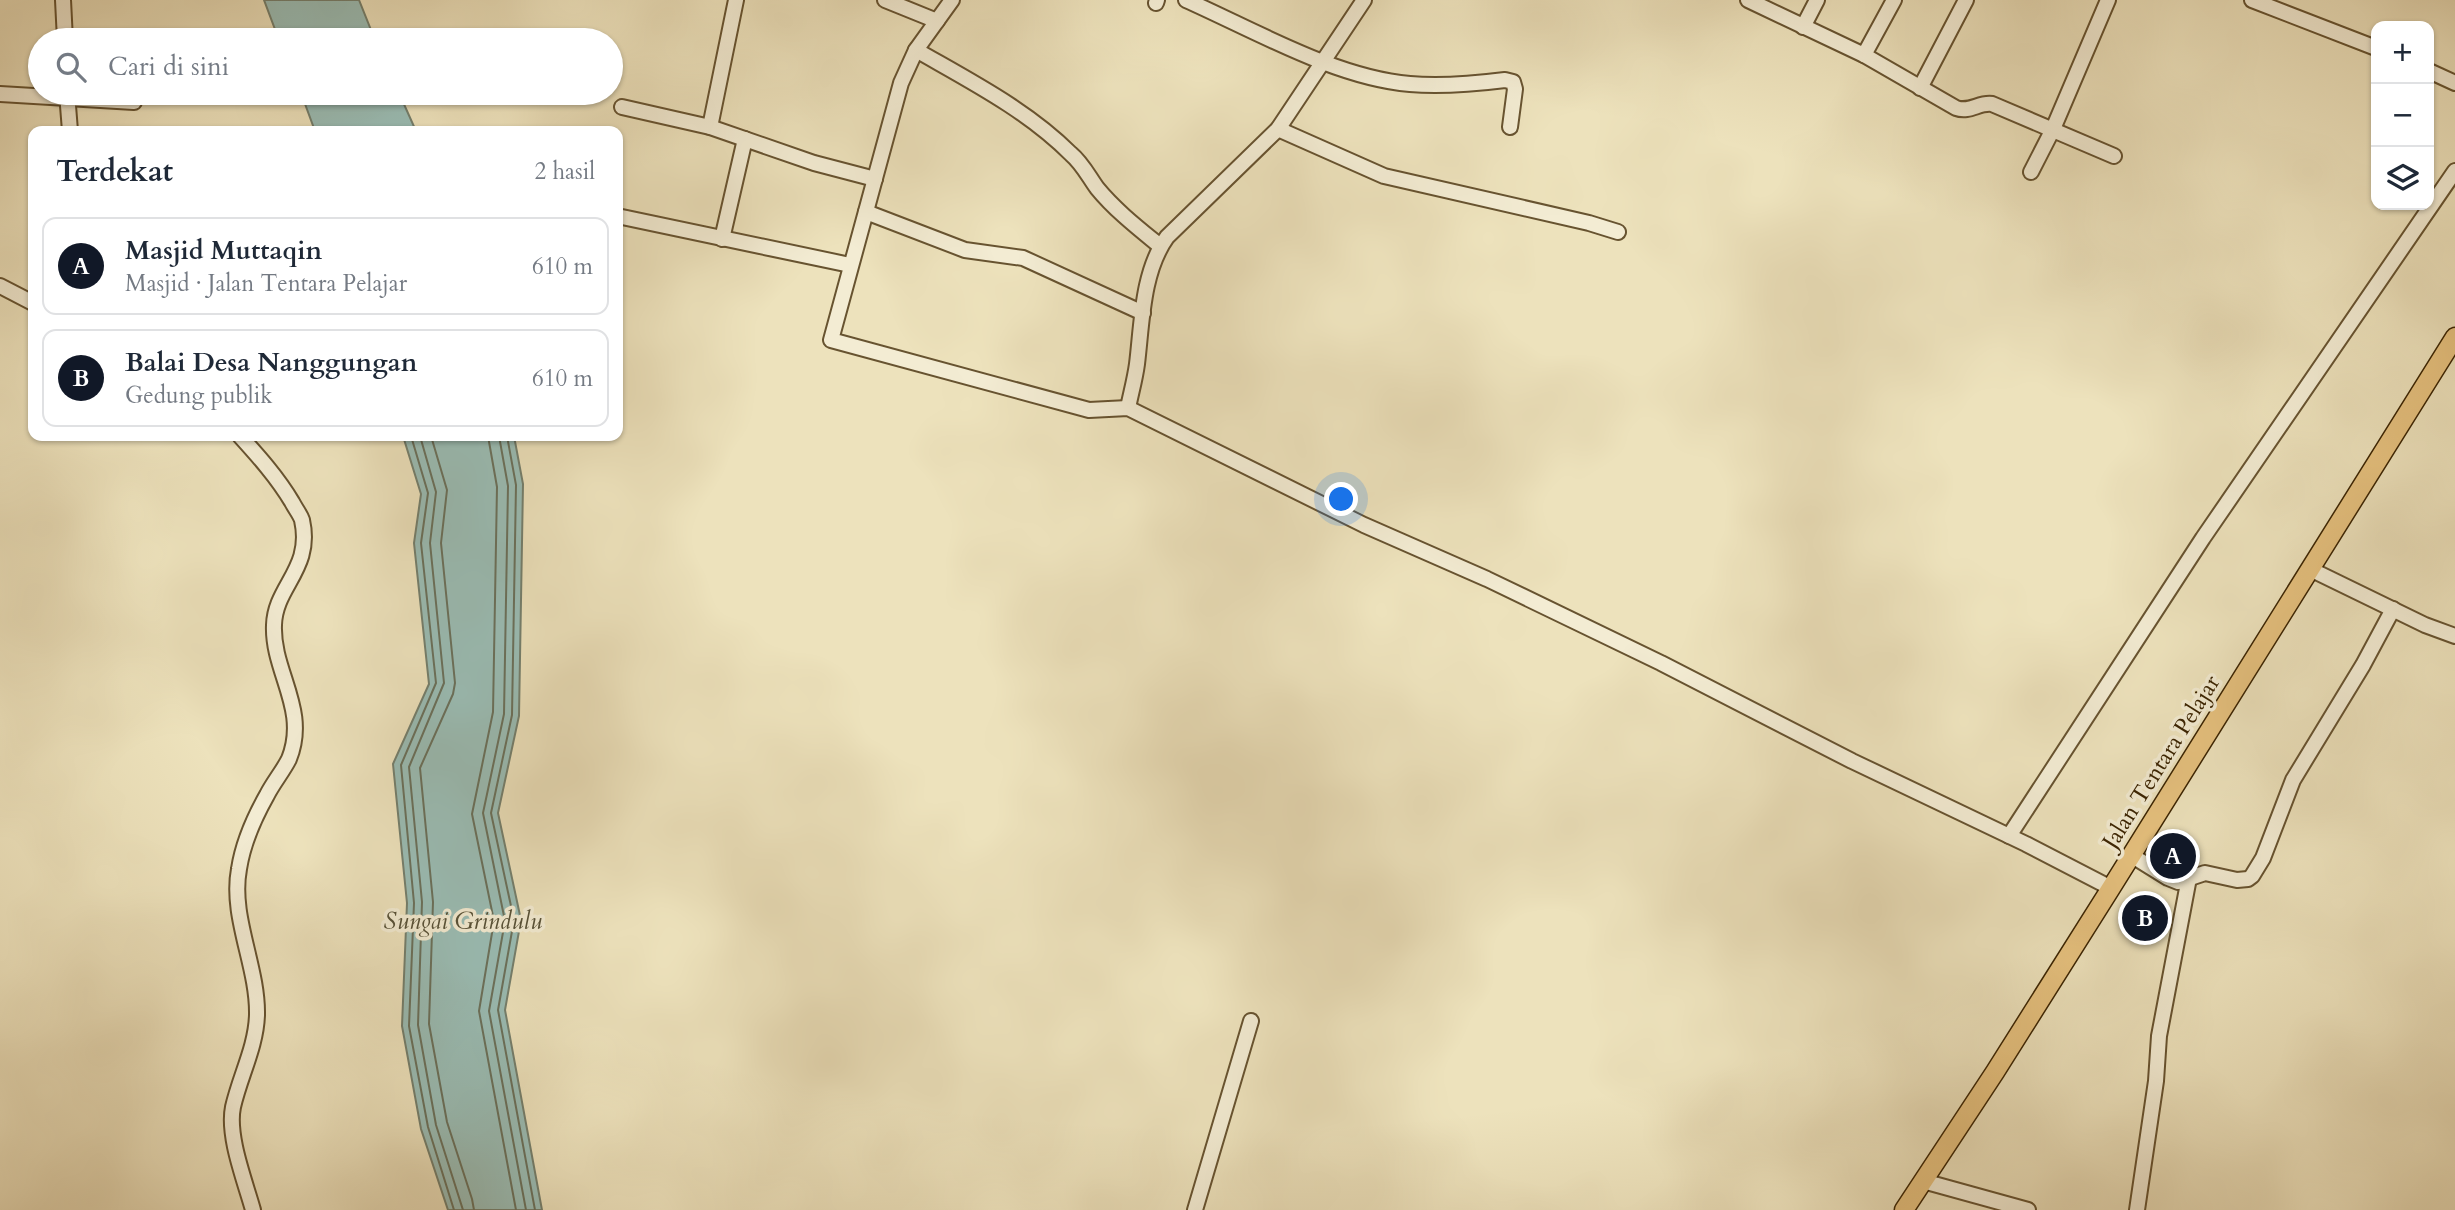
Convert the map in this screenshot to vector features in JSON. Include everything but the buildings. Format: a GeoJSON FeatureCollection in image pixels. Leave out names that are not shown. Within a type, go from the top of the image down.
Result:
{"type":"FeatureCollection","features":[{"type":"Feature","properties":{"kind":"main road","name":"Jalan Tentara Pelajar"},"geometry":{"type":"LineString","coordinates":[[1904,1210],[1995,1072],[2312,570],[2455,337]]}},
{"type":"Feature","properties":{"kind":"street"},"geometry":{"type":"LineString","coordinates":[[63,0],[64,28]]}},
{"type":"Feature","properties":{"kind":"street"},"geometry":{"type":"LineString","coordinates":[[710,127],[736,0]]}},
{"type":"Feature","properties":{"kind":"street"},"geometry":{"type":"LineString","coordinates":[[885,0],[937,21]]}},
{"type":"Feature","properties":{"kind":"street"},"geometry":{"type":"LineString","coordinates":[[952,0],[915,50],[901,83],[830,336],[833,341],[1089,410],[1128,408],[1352,520],[1487,579],[1661,663],[1852,761],[2111,888]]}},
{"type":"Feature","properties":{"kind":"street"},"geometry":{"type":"LineString","coordinates":[[1186,0],[1324,62],[1360,75],[1408,84],[1461,86],[1509,81],[1515,85],[1510,127]]}},
{"type":"Feature","properties":{"kind":"street"},"geometry":{"type":"LineString","coordinates":[[1128,408],[1156,252],[1167,237],[1278,129],[1364,0]]}},
{"type":"Feature","properties":{"kind":"street"},"geometry":{"type":"LineString","coordinates":[[1748,0],[1864,55],[1963,111],[1986,103],[1992,104],[2113,156]]}},
{"type":"Feature","properties":{"kind":"street"},"geometry":{"type":"LineString","coordinates":[[1803,27],[1817,0]]}},
{"type":"Feature","properties":{"kind":"street"},"geometry":{"type":"LineString","coordinates":[[1864,55],[1894,0]]}},
{"type":"Feature","properties":{"kind":"street"},"geometry":{"type":"LineString","coordinates":[[1920,88],[1966,0]]}},
{"type":"Feature","properties":{"kind":"street"},"geometry":{"type":"LineString","coordinates":[[2031,172],[2053,129],[2108,0]]}},
{"type":"Feature","properties":{"kind":"street"},"geometry":{"type":"LineString","coordinates":[[2252,0],[2371,46]]}},
{"type":"Feature","properties":{"kind":"street"},"geometry":{"type":"LineString","coordinates":[[915,50],[997,96],[1043,129],[1073,155],[1119,212],[1160,246]]}},
{"type":"Feature","properties":{"kind":"street"},"geometry":{"type":"LineString","coordinates":[[2434,73],[2455,83]]}},
{"type":"Feature","properties":{"kind":"street"},"geometry":{"type":"LineString","coordinates":[[0,94],[28,94]]}},
{"type":"Feature","properties":{"kind":"street"},"geometry":{"type":"LineString","coordinates":[[68,105],[70,126]]}},
{"type":"Feature","properties":{"kind":"street"},"geometry":{"type":"LineString","coordinates":[[622,107],[710,127],[814,163],[875,179]]}},
{"type":"Feature","properties":{"kind":"street"},"geometry":{"type":"LineString","coordinates":[[1278,129],[1384,176],[1618,232]]}},
{"type":"Feature","properties":{"kind":"street"},"geometry":{"type":"LineString","coordinates":[[722,239],[745,139]]}},
{"type":"Feature","properties":{"kind":"street"},"geometry":{"type":"LineString","coordinates":[[2009,836],[2203,538],[2455,172]]}},
{"type":"Feature","properties":{"kind":"street"},"geometry":{"type":"LineString","coordinates":[[866,212],[965,250],[1023,258],[1143,313]]}},
{"type":"Feature","properties":{"kind":"street"},"geometry":{"type":"LineString","coordinates":[[623,216],[850,265]]}},
{"type":"Feature","properties":{"kind":"street"},"geometry":{"type":"LineString","coordinates":[[0,286],[28,300]]}},
{"type":"Feature","properties":{"kind":"street"},"geometry":{"type":"LineString","coordinates":[[244,441],[276,476],[301,518],[303,536],[302,555],[295,574],[277,605],[274,625],[277,650],[296,720],[294,739],[289,759],[256,816],[238,872],[239,903],[257,1014],[255,1034],[233,1109],[232,1129],[253,1210]]}},
{"type":"Feature","properties":{"kind":"street"},"geometry":{"type":"LineString","coordinates":[[2312,570],[2455,636]]}},
{"type":"Feature","properties":{"kind":"street"},"geometry":{"type":"LineString","coordinates":[[2131,855],[2174,881],[2205,873],[2243,880],[2258,870],[2292,780],[2363,665],[2393,609]]}},
{"type":"Feature","properties":{"kind":"street"},"geometry":{"type":"LineString","coordinates":[[2137,1210],[2157,1081],[2159,1036],[2189,878]]}},
{"type":"Feature","properties":{"kind":"street"},"geometry":{"type":"LineString","coordinates":[[1195,1210],[1251,1021]]}},
{"type":"Feature","properties":{"kind":"street"},"geometry":{"type":"LineString","coordinates":[[1923,1181],[2028,1210]]}},
{"type":"Feature","properties":{"kind":"water"},"geometry":{"type":"Polygon","coordinates":[[[264,0],[359,0],[370,28],[274,28],[264,0]]]}},
{"type":"Feature","properties":{"kind":"water"},"geometry":{"type":"Polygon","coordinates":[[[305,105],[404,105],[414,126],[313,126],[305,105]]]}},
{"type":"Feature","properties":{"kind":"water","name":"Sungai Grindulu"},"geometry":{"type":"Polygon","coordinates":[[[405,441],[515,441],[523,484],[519,716],[498,813],[521,920],[505,1010],[542,1210],[448,1210],[421,1129],[402,1026],[407,903],[393,764],[429,684],[414,543],[421,494],[405,441]]]}},
{"type":"Feature","properties":{"kind":"place","name":"Masjid Muttaqin"},"geometry":{"type":"Point","coordinates":[2173,856]}},
{"type":"Feature","properties":{"kind":"place","name":"Balai Desa Nanggungan"},"geometry":{"type":"Point","coordinates":[2145,918]}}]}
